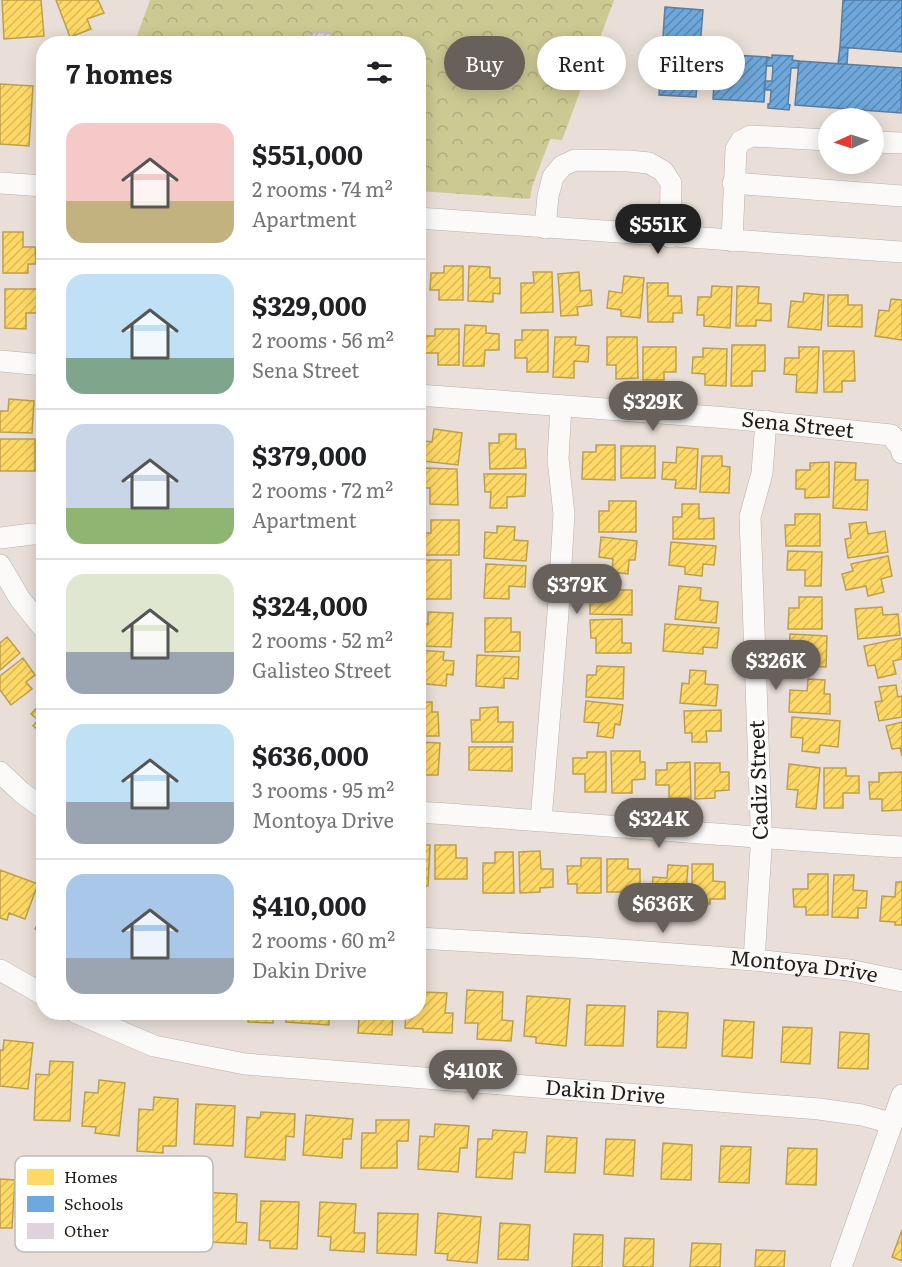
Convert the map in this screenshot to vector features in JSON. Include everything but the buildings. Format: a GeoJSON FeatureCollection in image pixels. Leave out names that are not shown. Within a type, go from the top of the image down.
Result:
{"type":"FeatureCollection","features":[{"type":"Feature","properties":{"kind":"street"},"geometry":{"type":"LineString","coordinates":[[732,241],[736,149],[741,141],[751,136],[818,139]]}},
{"type":"Feature","properties":{"kind":"street"},"geometry":{"type":"LineString","coordinates":[[884,142],[902,143]]}},
{"type":"Feature","properties":{"kind":"street"},"geometry":{"type":"LineString","coordinates":[[545,228],[548,196],[553,177],[562,166],[575,160],[629,161],[649,163],[663,171],[671,183],[670,237]]}},
{"type":"Feature","properties":{"kind":"street"},"geometry":{"type":"LineString","coordinates":[[0,183],[36,185]]}},
{"type":"Feature","properties":{"kind":"street"},"geometry":{"type":"LineString","coordinates":[[734,183],[902,196]]}},
{"type":"Feature","properties":{"kind":"street"},"geometry":{"type":"LineString","coordinates":[[426,219],[902,252]]}},
{"type":"Feature","properties":{"kind":"street"},"geometry":{"type":"LineString","coordinates":[[0,361],[36,364]]}},
{"type":"Feature","properties":{"kind":"street","name":"Sena Street"},"geometry":{"type":"LineString","coordinates":[[426,396],[766,421],[896,444]]}},
{"type":"Feature","properties":{"kind":"street"},"geometry":{"type":"LineString","coordinates":[[541,820],[564,514],[558,459],[561,406]]}},
{"type":"Feature","properties":{"kind":"street","name":"Cadiz Street"},"geometry":{"type":"LineString","coordinates":[[754,960],[761,838],[750,517],[762,473],[766,421]]}},
{"type":"Feature","properties":{"kind":"street"},"geometry":{"type":"LineString","coordinates":[[0,538],[36,534]]}},
{"type":"Feature","properties":{"kind":"street"},"geometry":{"type":"LineString","coordinates":[[0,565],[20,599],[36,619]]}},
{"type":"Feature","properties":{"kind":"street"},"geometry":{"type":"LineString","coordinates":[[0,772],[36,803]]}},
{"type":"Feature","properties":{"kind":"street"},"geometry":{"type":"LineString","coordinates":[[426,813],[902,847]]}},
{"type":"Feature","properties":{"kind":"street","name":"Montoya Drive"},"geometry":{"type":"LineString","coordinates":[[426,938],[754,960],[849,970],[902,981]]}},
{"type":"Feature","properties":{"kind":"street"},"geometry":{"type":"LineString","coordinates":[[0,970],[36,990]]}},
{"type":"Feature","properties":{"kind":"street","name":"Dakin Drive"},"geometry":{"type":"LineString","coordinates":[[94,1020],[154,1046],[245,1064],[819,1109],[862,1115],[891,1124]]}},
{"type":"Feature","properties":{"kind":"street"},"geometry":{"type":"LineString","coordinates":[[841,1267],[902,1095]]}},
{"type":"Feature","properties":{"kind":"green space"},"geometry":{"type":"Polygon","coordinates":[[[150,0],[614,0],[601,36],[537,36],[537,90],[581,90],[562,140],[550,139],[532,187],[530,199],[426,192],[426,36],[137,36],[150,0]]]}}]}
